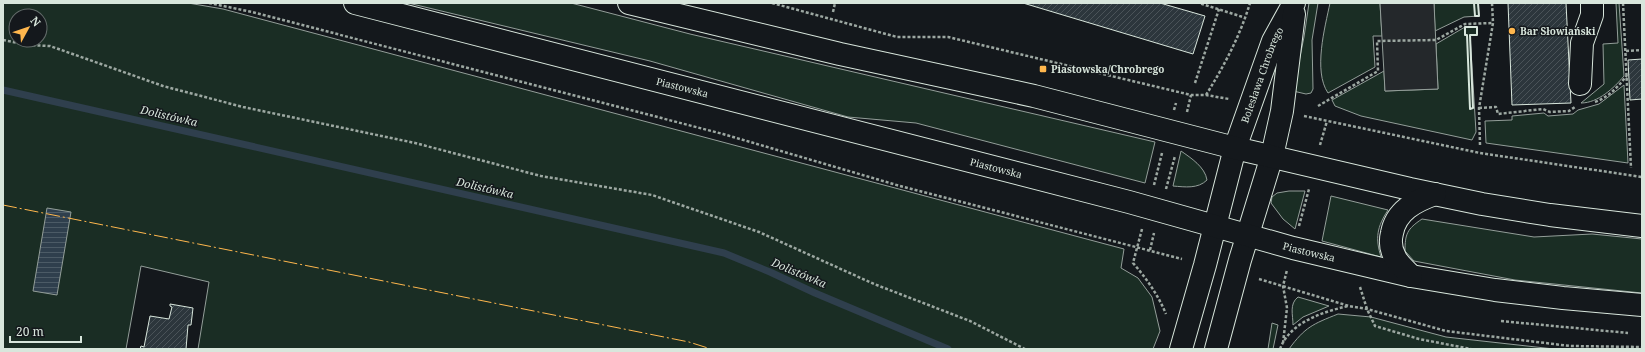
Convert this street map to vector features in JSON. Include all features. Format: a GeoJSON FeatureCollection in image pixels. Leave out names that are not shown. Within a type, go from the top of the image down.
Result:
{"type":"FeatureCollection","features":[{"type":"Feature","properties":{"kind":"main road","name":"Piastowska"},"geometry":{"type":"LineString","coordinates":[[355,3],[1160,211],[1248,234],[1293,248],[1411,276],[1533,294],[1642,305]]}},
{"type":"Feature","properties":{"kind":"main road"},"geometry":{"type":"LineString","coordinates":[[629,3],[840,54],[1034,96],[1180,135],[1435,194],[1550,215],[1642,226]]}},
{"type":"Feature","properties":{"kind":"main road","name":"Bolesława Chrobrego"},"geometry":{"type":"LineString","coordinates":[[1181,349],[1205,265],[1235,148],[1273,41],[1295,3]]}},
{"type":"Feature","properties":{"kind":"main road","name":"Bolesława Chrobrego"},"geometry":{"type":"LineString","coordinates":[[1216,349],[1248,234],[1272,156],[1282,111],[1295,3]]}},
{"type":"Feature","properties":{"kind":"main road"},"geometry":{"type":"LineString","coordinates":[[1580,84],[1582,43],[1592,15],[1592,3]]}},
{"type":"Feature","properties":{"kind":"main road"},"geometry":{"type":"LineString","coordinates":[[1411,276],[1395,258],[1390,242],[1394,224],[1402,212],[1418,200],[1435,194]]}},
{"type":"Feature","properties":{"kind":"path"},"geometry":{"type":"LineString","coordinates":[[209,3],[260,14],[723,134],[900,186],[1205,265]]}},
{"type":"Feature","properties":{"kind":"path"},"geometry":{"type":"LineString","coordinates":[[772,3],[897,37],[948,37],[1191,95],[1206,95],[1251,104]]}},
{"type":"Feature","properties":{"kind":"path"},"geometry":{"type":"LineString","coordinates":[[833,12],[835,3]]}},
{"type":"Feature","properties":{"kind":"path"},"geometry":{"type":"LineString","coordinates":[[1202,3],[1246,18]]}},
{"type":"Feature","properties":{"kind":"path"},"geometry":{"type":"LineString","coordinates":[[1206,95],[1228,58],[1246,18],[1250,3]]}},
{"type":"Feature","properties":{"kind":"path"},"geometry":{"type":"LineString","coordinates":[[1480,145],[1479,108],[1493,23],[1492,3]]}},
{"type":"Feature","properties":{"kind":"path"},"geometry":{"type":"LineString","coordinates":[[1623,3],[1631,168]]}},
{"type":"Feature","properties":{"kind":"path"},"geometry":{"type":"LineString","coordinates":[[1195,83],[1219,9]]}},
{"type":"Feature","properties":{"kind":"path"},"geometry":{"type":"LineString","coordinates":[[1318,106],[1378,71],[1377,41],[1436,40],[1464,24],[1493,23]]}},
{"type":"Feature","properties":{"kind":"path"},"geometry":{"type":"LineString","coordinates":[[3,40],[28,45],[50,46],[163,86],[243,107],[416,143],[541,176],[652,195],[759,232],[874,284],[970,321],[1025,349]]}},
{"type":"Feature","properties":{"kind":"path"},"geometry":{"type":"LineString","coordinates":[[1626,51],[1642,50]]}},
{"type":"Feature","properties":{"kind":"path"},"geometry":{"type":"LineString","coordinates":[[1593,103],[1609,94],[1619,86],[1627,75]]}},
{"type":"Feature","properties":{"kind":"path"},"geometry":{"type":"LineString","coordinates":[[1150,250],[1191,95]]}},
{"type":"Feature","properties":{"kind":"path"},"geometry":{"type":"LineString","coordinates":[[1479,108],[1496,107],[1498,114],[1543,109],[1550,112],[1569,111],[1573,107],[1580,106]]}},
{"type":"Feature","properties":{"kind":"path"},"geometry":{"type":"LineString","coordinates":[[1282,111],[1480,153],[1642,177]]}},
{"type":"Feature","properties":{"kind":"path"},"geometry":{"type":"LineString","coordinates":[[1283,343],[1287,308],[1283,286],[1327,121]]}},
{"type":"Feature","properties":{"kind":"path"},"geometry":{"type":"LineString","coordinates":[[1237,273],[1349,306],[1367,309],[1446,331],[1570,346],[1642,347]]}},
{"type":"Feature","properties":{"kind":"path"},"geometry":{"type":"LineString","coordinates":[[1360,285],[1367,309],[1375,326],[1419,339],[1471,349]]}},
{"type":"Feature","properties":{"kind":"path"},"geometry":{"type":"LineString","coordinates":[[1280,349],[1293,330],[1305,322],[1325,312],[1349,306]]}},
{"type":"Feature","properties":{"kind":"path"},"geometry":{"type":"LineString","coordinates":[[1501,320],[1628,333]]}},
{"type":"Feature","properties":{"kind":"green space"},"geometry":{"type":"Polygon","coordinates":[[[3,3],[188,3],[223,9],[1124,249],[1121,268],[1138,278],[1152,297],[1160,331],[1153,349],[198,349],[209,282],[141,266],[126,349],[3,349],[3,3]]]}},
{"type":"Feature","properties":{"kind":"green space"},"geometry":{"type":"Polygon","coordinates":[[[408,3],[571,3],[690,34],[1155,142],[1145,183],[916,123],[848,117],[650,61],[408,3]]]}},
{"type":"Feature","properties":{"kind":"green space"},"geometry":{"type":"Polygon","coordinates":[[[1309,3],[1318,3],[1312,40],[1313,89],[1311,93],[1306,94],[1293,91],[1309,3]]]}},
{"type":"Feature","properties":{"kind":"green space"},"geometry":{"type":"Polygon","coordinates":[[[1330,3],[1380,3],[1382,36],[1373,36],[1375,67],[1328,93],[1321,73],[1321,61],[1323,36],[1330,3]]]}},
{"type":"Feature","properties":{"kind":"green space"},"geometry":{"type":"Polygon","coordinates":[[[1434,3],[1478,3],[1479,16],[1464,17],[1435,31],[1434,3]]]}},
{"type":"Feature","properties":{"kind":"green space"},"geometry":{"type":"Polygon","coordinates":[[[1616,3],[1619,3],[1624,76],[1610,90],[1599,98],[1581,103],[1604,84],[1603,44],[1618,43],[1616,3]]]}},
{"type":"Feature","properties":{"kind":"green space"},"geometry":{"type":"Polygon","coordinates":[[[1465,27],[1477,27],[1477,35],[1470,35],[1476,132],[1472,140],[1361,116],[1335,106],[1332,100],[1384,71],[1385,91],[1438,89],[1436,44],[1465,27]]]}},
{"type":"Feature","properties":{"kind":"green space"},"geometry":{"type":"Polygon","coordinates":[[[1624,85],[1628,163],[1486,143],[1485,121],[1512,120],[1512,116],[1544,113],[1548,116],[1573,114],[1578,110],[1599,104],[1624,85]]]}},
{"type":"Feature","properties":{"kind":"green space"},"geometry":{"type":"Polygon","coordinates":[[[1181,151],[1197,163],[1204,171],[1207,180],[1200,185],[1191,187],[1173,186],[1181,151]]]}},
{"type":"Feature","properties":{"kind":"green space"},"geometry":{"type":"Polygon","coordinates":[[[1305,191],[1295,229],[1283,219],[1271,203],[1272,197],[1277,193],[1305,191]]]}},
{"type":"Feature","properties":{"kind":"green space"},"geometry":{"type":"Polygon","coordinates":[[[1331,196],[1388,210],[1381,222],[1378,233],[1378,244],[1381,257],[1322,241],[1331,196]]]}},
{"type":"Feature","properties":{"kind":"green space"},"geometry":{"type":"Polygon","coordinates":[[[1422,219],[1534,237],[1592,234],[1642,239],[1642,293],[1515,280],[1414,261],[1405,251],[1406,236],[1410,229],[1422,219]]]}},
{"type":"Feature","properties":{"kind":"green space"},"geometry":{"type":"Polygon","coordinates":[[[1298,297],[1329,306],[1303,317],[1293,325],[1292,306],[1298,297]]]}},
{"type":"Feature","properties":{"kind":"green space"},"geometry":{"type":"Polygon","coordinates":[[[1338,314],[1371,317],[1446,337],[1554,349],[1289,349],[1310,327],[1338,314]]]}},
{"type":"Feature","properties":{"kind":"green space"},"geometry":{"type":"Polygon","coordinates":[[[1272,323],[1278,325],[1273,349],[1268,349],[1272,323]]]}},
{"type":"Feature","properties":{"kind":"shaded area"},"geometry":{"type":"Polygon","coordinates":[[[1380,3],[1434,3],[1438,89],[1385,91],[1380,3]]]}},
{"type":"Feature","properties":{"kind":"water"},"geometry":{"type":"Polygon","coordinates":[[[47,208],[71,212],[57,295],[33,291],[47,208]]]}},
{"type":"Feature","properties":{"kind":"building"},"geometry":{"type":"Polygon","coordinates":[[[1023,3],[1160,3],[1205,16],[1193,54],[1023,3]]]}},
{"type":"Feature","properties":{"kind":"building"},"geometry":{"type":"Polygon","coordinates":[[[1508,3],[1566,3],[1571,103],[1512,105],[1508,3]]]}},
{"type":"Feature","properties":{"kind":"building"},"geometry":{"type":"Polygon","coordinates":[[[1642,59],[1642,99],[1630,100],[1628,60],[1642,59]]]}},
{"type":"Feature","properties":{"kind":"building"},"geometry":{"type":"Polygon","coordinates":[[[170,304],[193,308],[191,325],[188,325],[186,349],[140,349],[141,346],[144,347],[150,316],[169,319],[172,307],[170,304]]]}},
{"type":"Feature","properties":{"kind":"waterway","name":"Dolistówka"},"geometry":{"type":"LineString","coordinates":[[3,90],[724,253],[948,349]]}},
{"type":"Feature","properties":{"kind":"wall"},"geometry":{"type":"LineString","coordinates":[[1474,3],[1475,16],[1479,16],[1478,3]]}},
{"type":"Feature","properties":{"kind":"wall"},"geometry":{"type":"LineString","coordinates":[[1465,27],[1477,27],[1477,35],[1470,35],[1473,108],[1470,109],[1467,35],[1465,35],[1465,27]]}},
{"type":"Feature","properties":{"kind":"power"},"geometry":{"type":"LineString","coordinates":[[3,205],[689,342],[711,349]]}},
{"type":"Feature","properties":{"kind":"place","name":"Bar Słowiański"},"geometry":{"type":"Point","coordinates":[1512,31]}},
{"type":"Feature","properties":{"kind":"place","name":"Piastowska/Chrobrego"},"geometry":{"type":"Point","coordinates":[1043,69]}}]}
